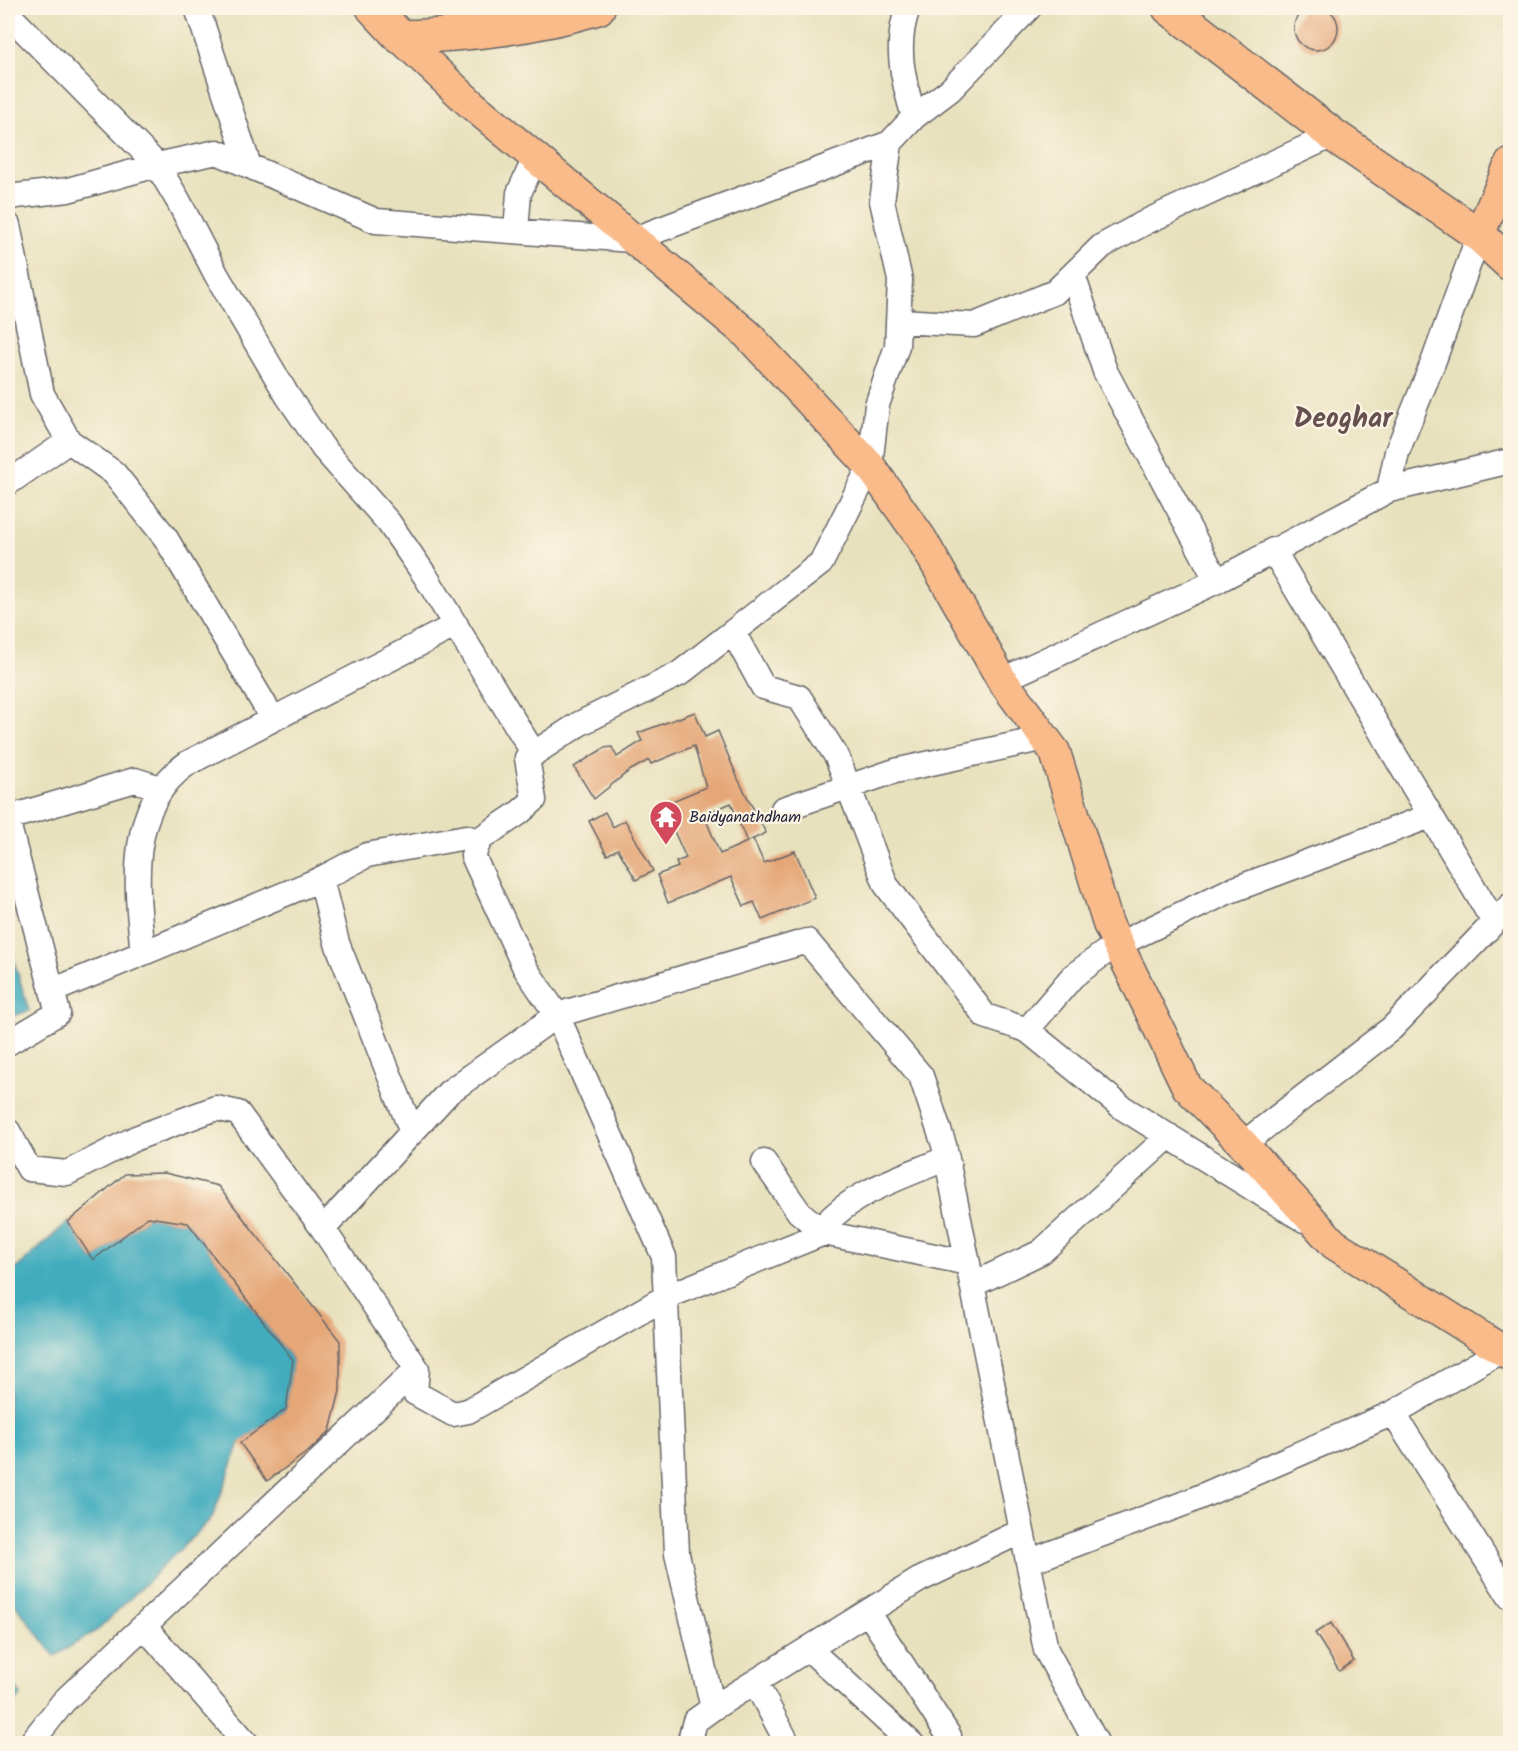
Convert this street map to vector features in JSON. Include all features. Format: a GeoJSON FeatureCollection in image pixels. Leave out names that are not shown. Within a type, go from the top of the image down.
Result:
{"type":"FeatureCollection","features":[{"type":"Feature","properties":{"kind":"highway"},"geometry":{"type":"LineString","coordinates":[[374,8],[400,37],[465,35],[550,22],[598,8]]}},
{"type":"Feature","properties":{"kind":"highway"},"geometry":{"type":"LineString","coordinates":[[1169,8],[1333,135],[1479,235],[1510,264]]}},
{"type":"Feature","properties":{"kind":"main road"},"geometry":{"type":"LineString","coordinates":[[400,37],[535,158],[747,334],[870,466],[921,538],[1002,680],[1055,752],[1108,924],[1187,1087],[1243,1144],[1334,1244],[1506,1352]]}},
{"type":"Feature","properties":{"kind":"main road"},"geometry":{"type":"LineString","coordinates":[[1479,235],[1510,164]]}},
{"type":"Feature","properties":{"kind":"street"},"geometry":{"type":"LineString","coordinates":[[196,8],[249,166]]}},
{"type":"Feature","properties":{"kind":"street"},"geometry":{"type":"LineString","coordinates":[[908,8],[902,24],[900,69],[914,117]]}},
{"type":"Feature","properties":{"kind":"street"},"geometry":{"type":"LineString","coordinates":[[8,197],[68,190],[157,165],[217,152],[376,221],[633,240],[890,143],[914,117],[950,90],[1029,8]]}},
{"type":"Feature","properties":{"kind":"street"},"geometry":{"type":"LineString","coordinates":[[8,14],[157,165],[216,274],[287,395],[323,448],[389,523],[456,625],[534,754]]}},
{"type":"Feature","properties":{"kind":"street"},"geometry":{"type":"LineString","coordinates":[[898,321],[974,325],[1055,292],[1102,246],[1148,221],[1333,135]]}},
{"type":"Feature","properties":{"kind":"street"},"geometry":{"type":"LineString","coordinates":[[713,1708],[677,1554],[664,1257],[557,1015],[525,968],[473,856],[479,842],[534,800],[527,758],[579,724],[679,674],[821,563],[870,466],[877,405],[897,346],[900,280],[882,201],[890,143]]}},
{"type":"Feature","properties":{"kind":"street"},"geometry":{"type":"LineString","coordinates":[[516,231],[519,194],[535,158]]}},
{"type":"Feature","properties":{"kind":"street"},"geometry":{"type":"LineString","coordinates":[[8,225],[42,394],[69,441],[114,473],[165,537],[273,719]]}},
{"type":"Feature","properties":{"kind":"street"},"geometry":{"type":"LineString","coordinates":[[1389,490],[1397,452],[1434,360],[1479,235]]}},
{"type":"Feature","properties":{"kind":"street"},"geometry":{"type":"LineString","coordinates":[[1073,275],[1105,372],[1217,581]]}},
{"type":"Feature","properties":{"kind":"street"},"geometry":{"type":"LineString","coordinates":[[8,483],[69,441]]}},
{"type":"Feature","properties":{"kind":"street"},"geometry":{"type":"LineString","coordinates":[[1002,680],[1217,581],[1389,490],[1510,461]]}},
{"type":"Feature","properties":{"kind":"street"},"geometry":{"type":"LineString","coordinates":[[1243,1144],[1392,1028],[1502,914],[1430,816],[1273,550]]}},
{"type":"Feature","properties":{"kind":"street"},"geometry":{"type":"LineString","coordinates":[[143,953],[136,882],[147,812],[160,788],[172,774],[188,763],[456,625]]}},
{"type":"Feature","properties":{"kind":"street"},"geometry":{"type":"LineString","coordinates":[[733,632],[763,687],[799,697],[837,758],[886,885],[985,1016],[1027,1030],[1123,1108],[1323,1232]]}},
{"type":"Feature","properties":{"kind":"street"},"geometry":{"type":"LineString","coordinates":[[783,809],[847,785],[895,771],[1045,738]]}},
{"type":"Feature","properties":{"kind":"street"},"geometry":{"type":"LineString","coordinates":[[8,818],[135,780],[160,788]]}},
{"type":"Feature","properties":{"kind":"street"},"geometry":{"type":"LineString","coordinates":[[1027,1030],[1073,976],[1111,948],[1227,892],[1430,816]]}},
{"type":"Feature","properties":{"kind":"street"},"geometry":{"type":"LineString","coordinates":[[8,824],[58,1013],[8,1042]]}},
{"type":"Feature","properties":{"kind":"street"},"geometry":{"type":"LineString","coordinates":[[52,991],[321,879],[368,855],[466,837],[479,842]]}},
{"type":"Feature","properties":{"kind":"street"},"geometry":{"type":"LineString","coordinates":[[321,879],[338,943],[412,1132]]}},
{"type":"Feature","properties":{"kind":"street"},"geometry":{"type":"LineString","coordinates":[[323,1229],[449,1092],[557,1015],[807,941],[921,1076],[947,1158],[1046,1650],[1097,1743]]}},
{"type":"Feature","properties":{"kind":"street"},"geometry":{"type":"LineString","coordinates":[[8,1131],[29,1169],[67,1173],[136,1138],[216,1108],[238,1113],[323,1229],[417,1369],[415,1393],[453,1414],[468,1411],[666,1298],[824,1233]]}},
{"type":"Feature","properties":{"kind":"street"},"geometry":{"type":"LineString","coordinates":[[764,1162],[800,1212],[824,1233],[970,1274],[1041,1252],[1169,1136]]}},
{"type":"Feature","properties":{"kind":"street"},"geometry":{"type":"LineString","coordinates":[[824,1233],[824,1226],[831,1217],[872,1191],[947,1158]]}},
{"type":"Feature","properties":{"kind":"street"},"geometry":{"type":"LineString","coordinates":[[1028,1562],[1188,1502],[1393,1413],[1506,1352]]}},
{"type":"Feature","properties":{"kind":"street"},"geometry":{"type":"LineString","coordinates":[[30,1743],[64,1701],[417,1369]]}},
{"type":"Feature","properties":{"kind":"street"},"geometry":{"type":"LineString","coordinates":[[1393,1413],[1510,1597]]}},
{"type":"Feature","properties":{"kind":"street"},"geometry":{"type":"LineString","coordinates":[[689,1743],[695,1721],[713,1708],[919,1580],[1022,1531]]}},
{"type":"Feature","properties":{"kind":"street"},"geometry":{"type":"LineString","coordinates":[[868,1612],[949,1736]]}},
{"type":"Feature","properties":{"kind":"street"},"geometry":{"type":"LineString","coordinates":[[144,1626],[247,1743]]}},
{"type":"Feature","properties":{"kind":"street"},"geometry":{"type":"LineString","coordinates":[[809,1648],[912,1743]]}},
{"type":"Feature","properties":{"kind":"street"},"geometry":{"type":"LineString","coordinates":[[755,1682],[788,1743]]}},
{"type":"Feature","properties":{"kind":"water"},"geometry":{"type":"Polygon","coordinates":[[[8,940],[29,1011],[8,1017],[8,940]]]}},
{"type":"Feature","properties":{"kind":"water"},"geometry":{"type":"Polygon","coordinates":[[[148,1217],[188,1223],[293,1360],[286,1409],[240,1443],[212,1518],[99,1629],[55,1656],[8,1595],[8,1276],[68,1222],[93,1260],[148,1217]]]}},
{"type":"Feature","properties":{"kind":"water"},"geometry":{"type":"Polygon","coordinates":[[[8,1677],[21,1695],[8,1713],[8,1677]]]}},
{"type":"Feature","properties":{"kind":"building"},"geometry":{"type":"Polygon","coordinates":[[[1316,6],[1325,7],[1332,12],[1337,19],[1337,37],[1332,44],[1325,49],[1316,50],[1307,49],[1300,44],[1295,37],[1294,28],[1295,19],[1300,12],[1307,7],[1316,6]]]}},
{"type":"Feature","properties":{"kind":"building"},"geometry":{"type":"Polygon","coordinates":[[[695,712],[705,737],[718,731],[738,779],[766,833],[753,839],[764,863],[795,851],[815,898],[762,920],[754,902],[744,906],[731,877],[668,903],[657,875],[678,867],[676,862],[686,858],[665,811],[669,809],[665,804],[706,787],[694,746],[651,764],[649,760],[629,771],[594,799],[574,767],[604,748],[612,747],[617,757],[642,741],[638,733],[695,712]],[[731,803],[704,815],[720,854],[747,842],[731,803]]]}},
{"type":"Feature","properties":{"kind":"building"},"geometry":{"type":"Polygon","coordinates":[[[605,812],[613,827],[625,820],[653,871],[636,880],[618,849],[607,855],[589,821],[605,812]]]}},
{"type":"Feature","properties":{"kind":"building"},"geometry":{"type":"Polygon","coordinates":[[[165,1173],[218,1186],[340,1341],[340,1391],[330,1431],[310,1450],[267,1481],[240,1443],[286,1409],[293,1360],[188,1223],[148,1217],[93,1260],[68,1222],[125,1174],[165,1173]]]}},
{"type":"Feature","properties":{"kind":"building"},"geometry":{"type":"Polygon","coordinates":[[[1331,1623],[1354,1661],[1339,1671],[1315,1633],[1331,1623]]]}},
{"type":"Feature","properties":{"kind":"place","name":"Baidyanathdham"},"geometry":{"type":"Point","coordinates":[666,846]}},
{"type":"Feature","properties":{"kind":"district","name":"Deoghar"},"geometry":{"type":"Point","coordinates":[1343,419]}}]}
